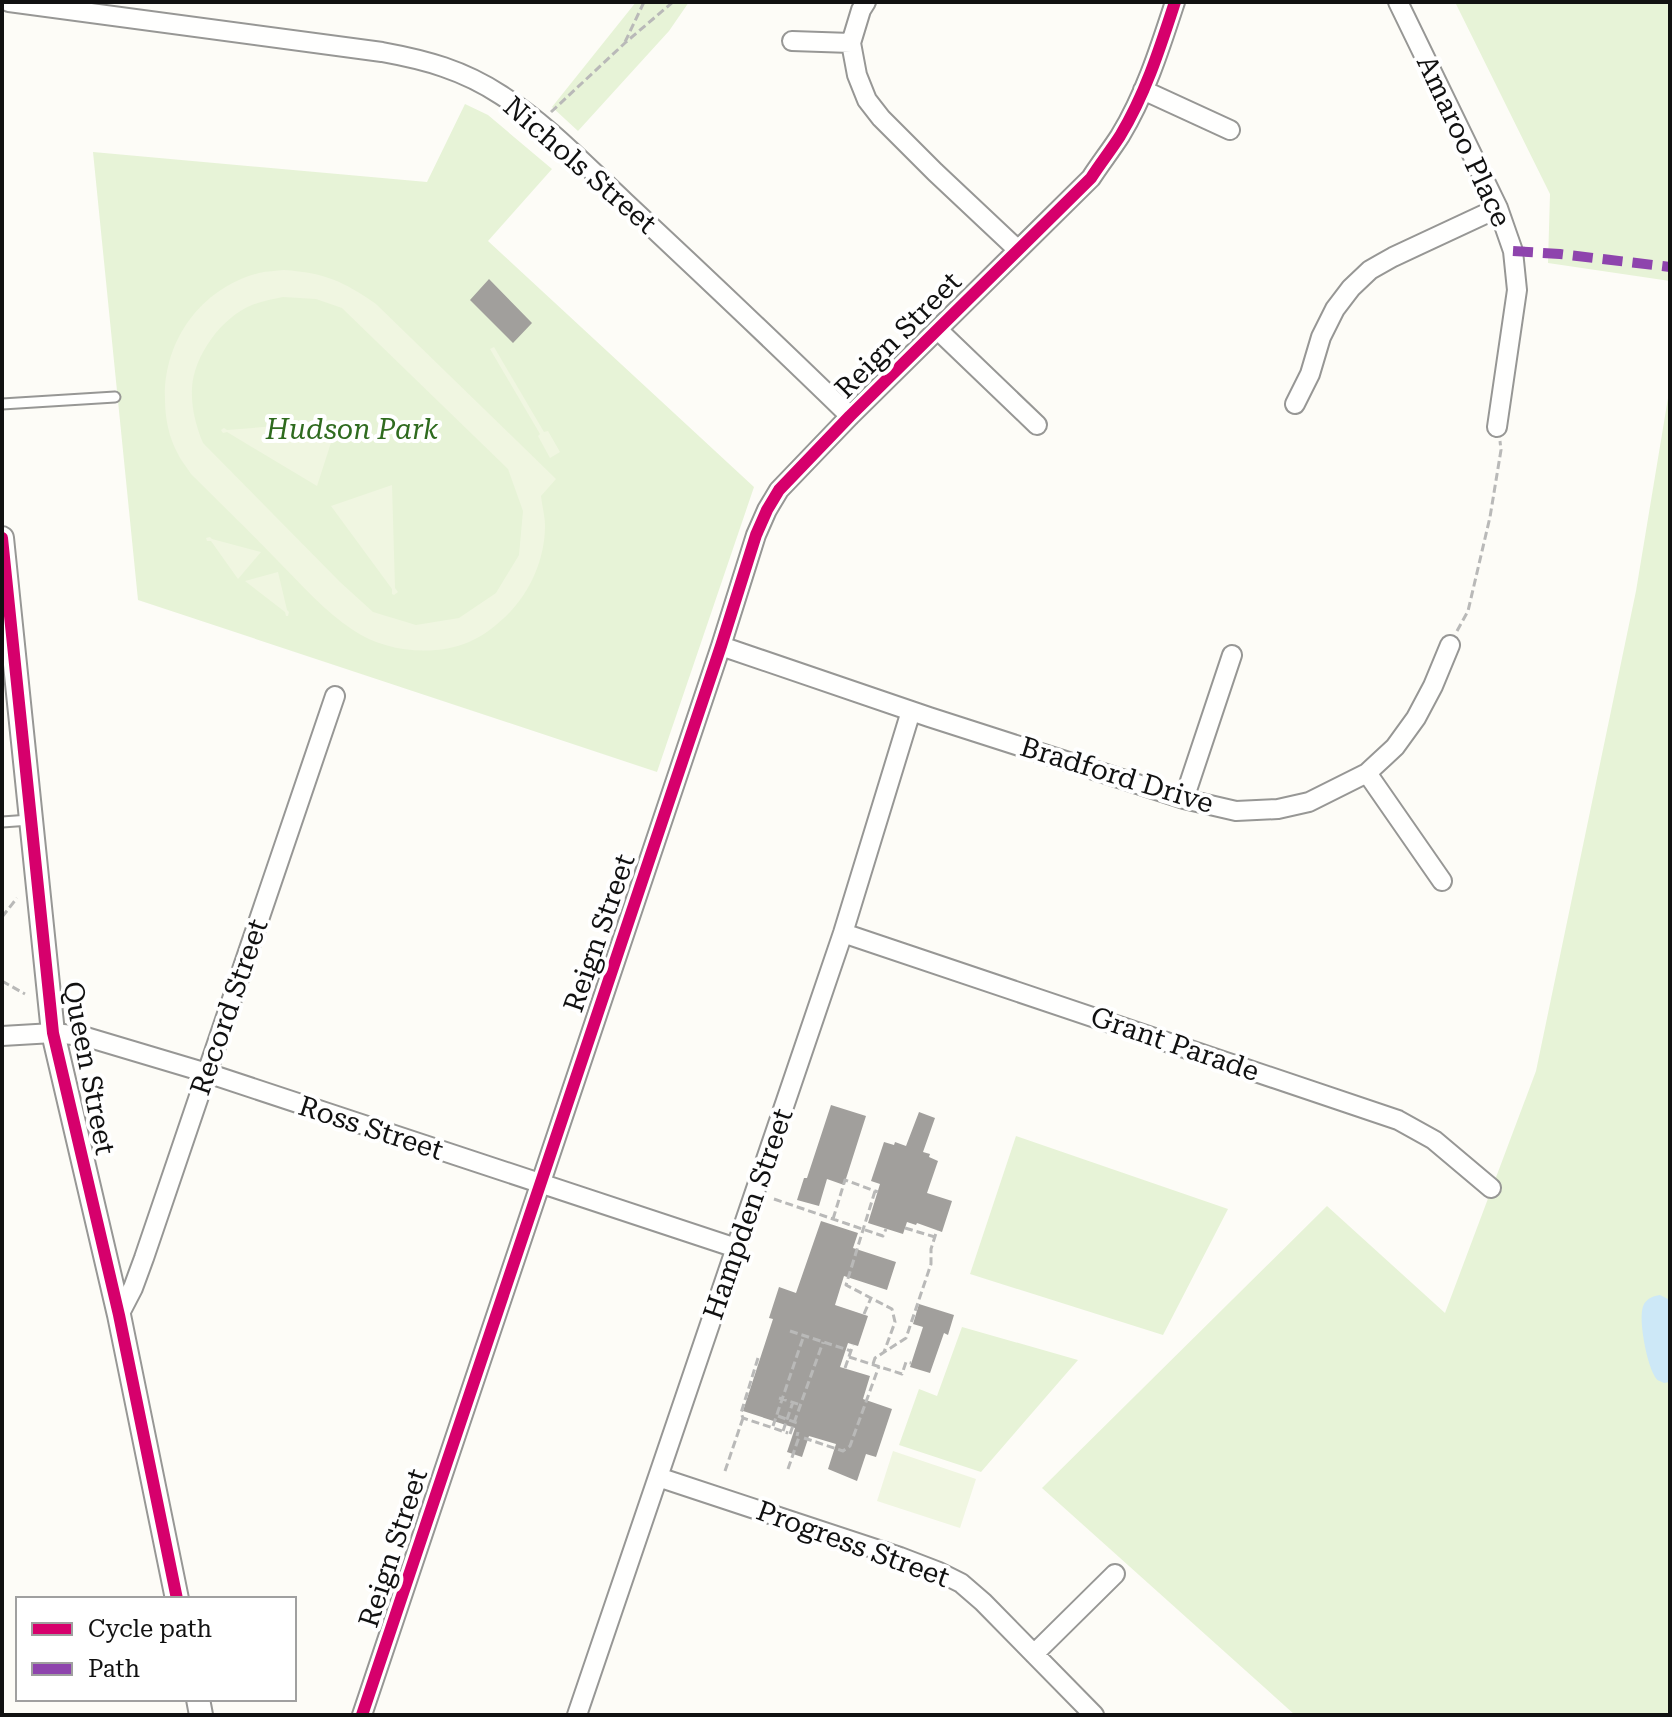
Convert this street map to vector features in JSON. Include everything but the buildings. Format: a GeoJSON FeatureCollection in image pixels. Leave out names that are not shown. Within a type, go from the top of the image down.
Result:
{"type":"FeatureCollection","features":[{"type":"Feature","properties":{"kind":"street","name":"Nichols Street"},"geometry":{"type":"LineString","coordinates":[[9,2],[382,52],[424,60],[461,73],[502,95],[539,123],[850,416]]}},
{"type":"Feature","properties":{"kind":"street"},"geometry":{"type":"LineString","coordinates":[[866,2],[851,43],[857,75],[867,100],[881,118],[1018,250]]}},
{"type":"Feature","properties":{"kind":"street","name":"Reign Street"},"geometry":{"type":"LineString","coordinates":[[362,1715],[756,535],[767,510],[779,490],[850,416],[1091,178],[1121,134],[1143,90],[1174,2]]}},
{"type":"Feature","properties":{"kind":"street","name":"Amaroo Place"},"geometry":{"type":"LineString","coordinates":[[1398,2],[1498,208],[1513,251],[1517,290],[1497,427]]}},
{"type":"Feature","properties":{"kind":"street"},"geometry":{"type":"LineString","coordinates":[[792,41],[851,43]]}},
{"type":"Feature","properties":{"kind":"street"},"geometry":{"type":"LineString","coordinates":[[1143,90],[1230,130]]}},
{"type":"Feature","properties":{"kind":"street"},"geometry":{"type":"LineString","coordinates":[[1295,404],[1310,374],[1321,337],[1335,309],[1351,288],[1370,270],[1393,257],[1498,208]]}},
{"type":"Feature","properties":{"kind":"street"},"geometry":{"type":"LineString","coordinates":[[938,330],[1037,425]]}},
{"type":"Feature","properties":{"kind":"street","name":"Queen Street"},"geometry":{"type":"LineString","coordinates":[[2,538],[53,1033],[119,1315],[177,1597]]}},
{"type":"Feature","properties":{"kind":"street","name":"Bradford Drive"},"geometry":{"type":"LineString","coordinates":[[721,646],[1184,799],[1236,811],[1278,809],[1309,802],[1367,773],[1395,747],[1416,718],[1450,645]]}},
{"type":"Feature","properties":{"kind":"street"},"geometry":{"type":"LineString","coordinates":[[1184,799],[1232,655]]}},
{"type":"Feature","properties":{"kind":"street","name":"Record Street"},"geometry":{"type":"LineString","coordinates":[[119,1315],[144,1258],[335,696]]}},
{"type":"Feature","properties":{"kind":"street","name":"Hampden Street"},"geometry":{"type":"LineString","coordinates":[[582,1713],[658,1477],[843,933],[911,711]]}},
{"type":"Feature","properties":{"kind":"street"},"geometry":{"type":"LineString","coordinates":[[1367,773],[1442,881]]}},
{"type":"Feature","properties":{"kind":"street","name":"Grant Parade"},"geometry":{"type":"LineString","coordinates":[[843,933],[1398,1120],[1434,1140],[1491,1188]]}},
{"type":"Feature","properties":{"kind":"street","name":"Ross Street"},"geometry":{"type":"LineString","coordinates":[[2,1036],[53,1033],[83,1036],[207,1073],[736,1248]]}},
{"type":"Feature","properties":{"kind":"street","name":"Progress Street"},"geometry":{"type":"LineString","coordinates":[[658,1477],[900,1557],[961,1583],[1094,1715]]}},
{"type":"Feature","properties":{"kind":"street"},"geometry":{"type":"LineString","coordinates":[[1034,1654],[1115,1574]]}},
{"type":"Feature","properties":{"kind":"lane"},"geometry":{"type":"LineString","coordinates":[[2,404],[115,397]]}},
{"type":"Feature","properties":{"kind":"lane"},"geometry":{"type":"LineString","coordinates":[[2,822],[30,820]]}},
{"type":"Feature","properties":{"kind":"path"},"geometry":{"type":"LineString","coordinates":[[624,44],[644,2]]}},
{"type":"Feature","properties":{"kind":"path"},"geometry":{"type":"LineString","coordinates":[[539,123],[673,2]]}},
{"type":"Feature","properties":{"kind":"path"},"geometry":{"type":"LineString","coordinates":[[1450,645],[1468,611],[1490,517],[1501,450],[1497,427]]}},
{"type":"Feature","properties":{"kind":"path"},"geometry":{"type":"LineString","coordinates":[[2,917],[17,898]]}},
{"type":"Feature","properties":{"kind":"path"},"geometry":{"type":"LineString","coordinates":[[2,981],[25,994]]}},
{"type":"Feature","properties":{"kind":"path"},"geometry":{"type":"LineString","coordinates":[[833,1219],[845,1180],[876,1191],[846,1285],[892,1309],[895,1322],[884,1352]]}},
{"type":"Feature","properties":{"kind":"path"},"geometry":{"type":"LineString","coordinates":[[774,1199],[883,1236],[886,1229]]}},
{"type":"Feature","properties":{"kind":"path"},"geometry":{"type":"LineString","coordinates":[[905,1228],[935,1237]]}},
{"type":"Feature","properties":{"kind":"path"},"geometry":{"type":"LineString","coordinates":[[788,1469],[800,1436],[843,1451],[851,1444],[876,1365],[875,1358],[906,1338],[931,1264],[931,1249],[937,1230]]}},
{"type":"Feature","properties":{"kind":"path"},"geometry":{"type":"LineString","coordinates":[[864,1314],[871,1298]]}},
{"type":"Feature","properties":{"kind":"path"},"geometry":{"type":"LineString","coordinates":[[790,1331],[851,1351]]}},
{"type":"Feature","properties":{"kind":"path"},"geometry":{"type":"LineString","coordinates":[[772,1428],[804,1335]]}},
{"type":"Feature","properties":{"kind":"path"},"geometry":{"type":"LineString","coordinates":[[787,1433],[796,1422],[823,1342]]}},
{"type":"Feature","properties":{"kind":"path"},"geometry":{"type":"LineString","coordinates":[[845,1368],[853,1345]]}},
{"type":"Feature","properties":{"kind":"path"},"geometry":{"type":"LineString","coordinates":[[849,1357],[902,1374],[906,1362],[911,1363]]}},
{"type":"Feature","properties":{"kind":"path"},"geometry":{"type":"LineString","coordinates":[[725,1471],[743,1418],[741,1413],[758,1358]]}},
{"type":"Feature","properties":{"kind":"path"},"geometry":{"type":"LineString","coordinates":[[781,1398],[801,1405]]}},
{"type":"Feature","properties":{"kind":"path"},"geometry":{"type":"LineString","coordinates":[[787,1433],[787,1419],[793,1402]]}},
{"type":"Feature","properties":{"kind":"path"},"geometry":{"type":"LineString","coordinates":[[777,1416],[796,1422]]}},
{"type":"Feature","properties":{"kind":"path"},"geometry":{"type":"LineString","coordinates":[[743,1418],[787,1433]]}},
{"type":"Feature","properties":{"kind":"path"},"geometry":{"type":"LineString","coordinates":[[860,1419],[866,1422]]}},
{"type":"Feature","properties":{"kind":"path"},"geometry":{"type":"LineString","coordinates":[[851,1444],[857,1446]]}},
{"type":"Feature","properties":{"kind":"green space"},"geometry":{"type":"Polygon","coordinates":[[[636,2],[689,2],[669,31],[578,131],[552,107],[636,2]]]}},
{"type":"Feature","properties":{"kind":"green space"},"geometry":{"type":"Polygon","coordinates":[[[1455,2],[1670,2],[1670,281],[1548,263],[1550,194],[1455,2]]]}},
{"type":"Feature","properties":{"kind":"green space","name":"Hudson Park"},"geometry":{"type":"Polygon","coordinates":[[[465,104],[488,115],[552,169],[488,241],[754,487],[657,772],[138,600],[93,152],[427,182],[465,104]]]}},
{"type":"Feature","properties":{"kind":"green space"},"geometry":{"type":"Polygon","coordinates":[[[281,270],[311,273],[333,280],[376,304],[556,479],[541,496],[544,539],[539,564],[528,588],[504,618],[474,640],[441,650],[410,650],[380,643],[353,630],[314,597],[191,474],[179,457],[168,428],[165,400],[166,378],[179,338],[203,304],[220,291],[238,280],[281,270]],[[283,297],[264,301],[241,311],[220,328],[204,350],[192,388],[194,416],[203,443],[373,612],[416,625],[459,618],[496,593],[519,555],[523,511],[508,469],[342,308],[316,299],[283,297]]]}},
{"type":"Feature","properties":{"kind":"green space"},"geometry":{"type":"Polygon","coordinates":[[[494,347],[544,432],[548,431],[560,452],[550,458],[538,436],[540,434],[490,349],[494,347]]]}},
{"type":"Feature","properties":{"kind":"green space"},"geometry":{"type":"Polygon","coordinates":[[[1670,386],[1670,1715],[1295,1715],[1042,1488],[1327,1206],[1445,1313],[1536,1071],[1636,591],[1670,386]]]}},
{"type":"Feature","properties":{"kind":"green space"},"geometry":{"type":"Polygon","coordinates":[[[338,421],[317,486],[221,430],[224,428],[338,421]]]}},
{"type":"Feature","properties":{"kind":"green space"},"geometry":{"type":"Polygon","coordinates":[[[392,485],[395,588],[398,592],[394,595],[331,506],[392,485]]]}},
{"type":"Feature","properties":{"kind":"green space"},"geometry":{"type":"Polygon","coordinates":[[[206,538],[261,552],[238,579],[211,541],[207,541],[206,538]]]}},
{"type":"Feature","properties":{"kind":"green space"},"geometry":{"type":"Polygon","coordinates":[[[278,572],[289,612],[288,616],[245,581],[278,572]]]}},
{"type":"Feature","properties":{"kind":"green space"},"geometry":{"type":"Polygon","coordinates":[[[1016,1136],[1228,1209],[1163,1335],[970,1274],[1016,1136]]]}},
{"type":"Feature","properties":{"kind":"green space"},"geometry":{"type":"Polygon","coordinates":[[[962,1327],[1078,1360],[981,1472],[899,1445],[919,1389],[937,1396],[962,1327]]]}},
{"type":"Feature","properties":{"kind":"green space"},"geometry":{"type":"Polygon","coordinates":[[[893,1451],[976,1479],[960,1528],[877,1501],[893,1451]]]}},
{"type":"Feature","properties":{"kind":"water"},"geometry":{"type":"Polygon","coordinates":[[[1660,1295],[1670,1300],[1670,1382],[1664,1383],[1657,1379],[1651,1369],[1642,1318],[1644,1304],[1660,1295]]]}},
{"type":"Feature","properties":{"kind":"marked path"},"geometry":{"type":"LineString","coordinates":[[1513,251],[1670,267]]}},
{"type":"Feature","properties":{"kind":"cycle path"},"geometry":{"type":"LineString","coordinates":[[362,1715],[756,535],[767,510],[779,490],[850,416],[1091,178],[1120,136],[1137,104],[1175,2]]}},
{"type":"Feature","properties":{"kind":"cycle path"},"geometry":{"type":"LineString","coordinates":[[2,538],[53,1033],[119,1315],[177,1597]]}}]}
